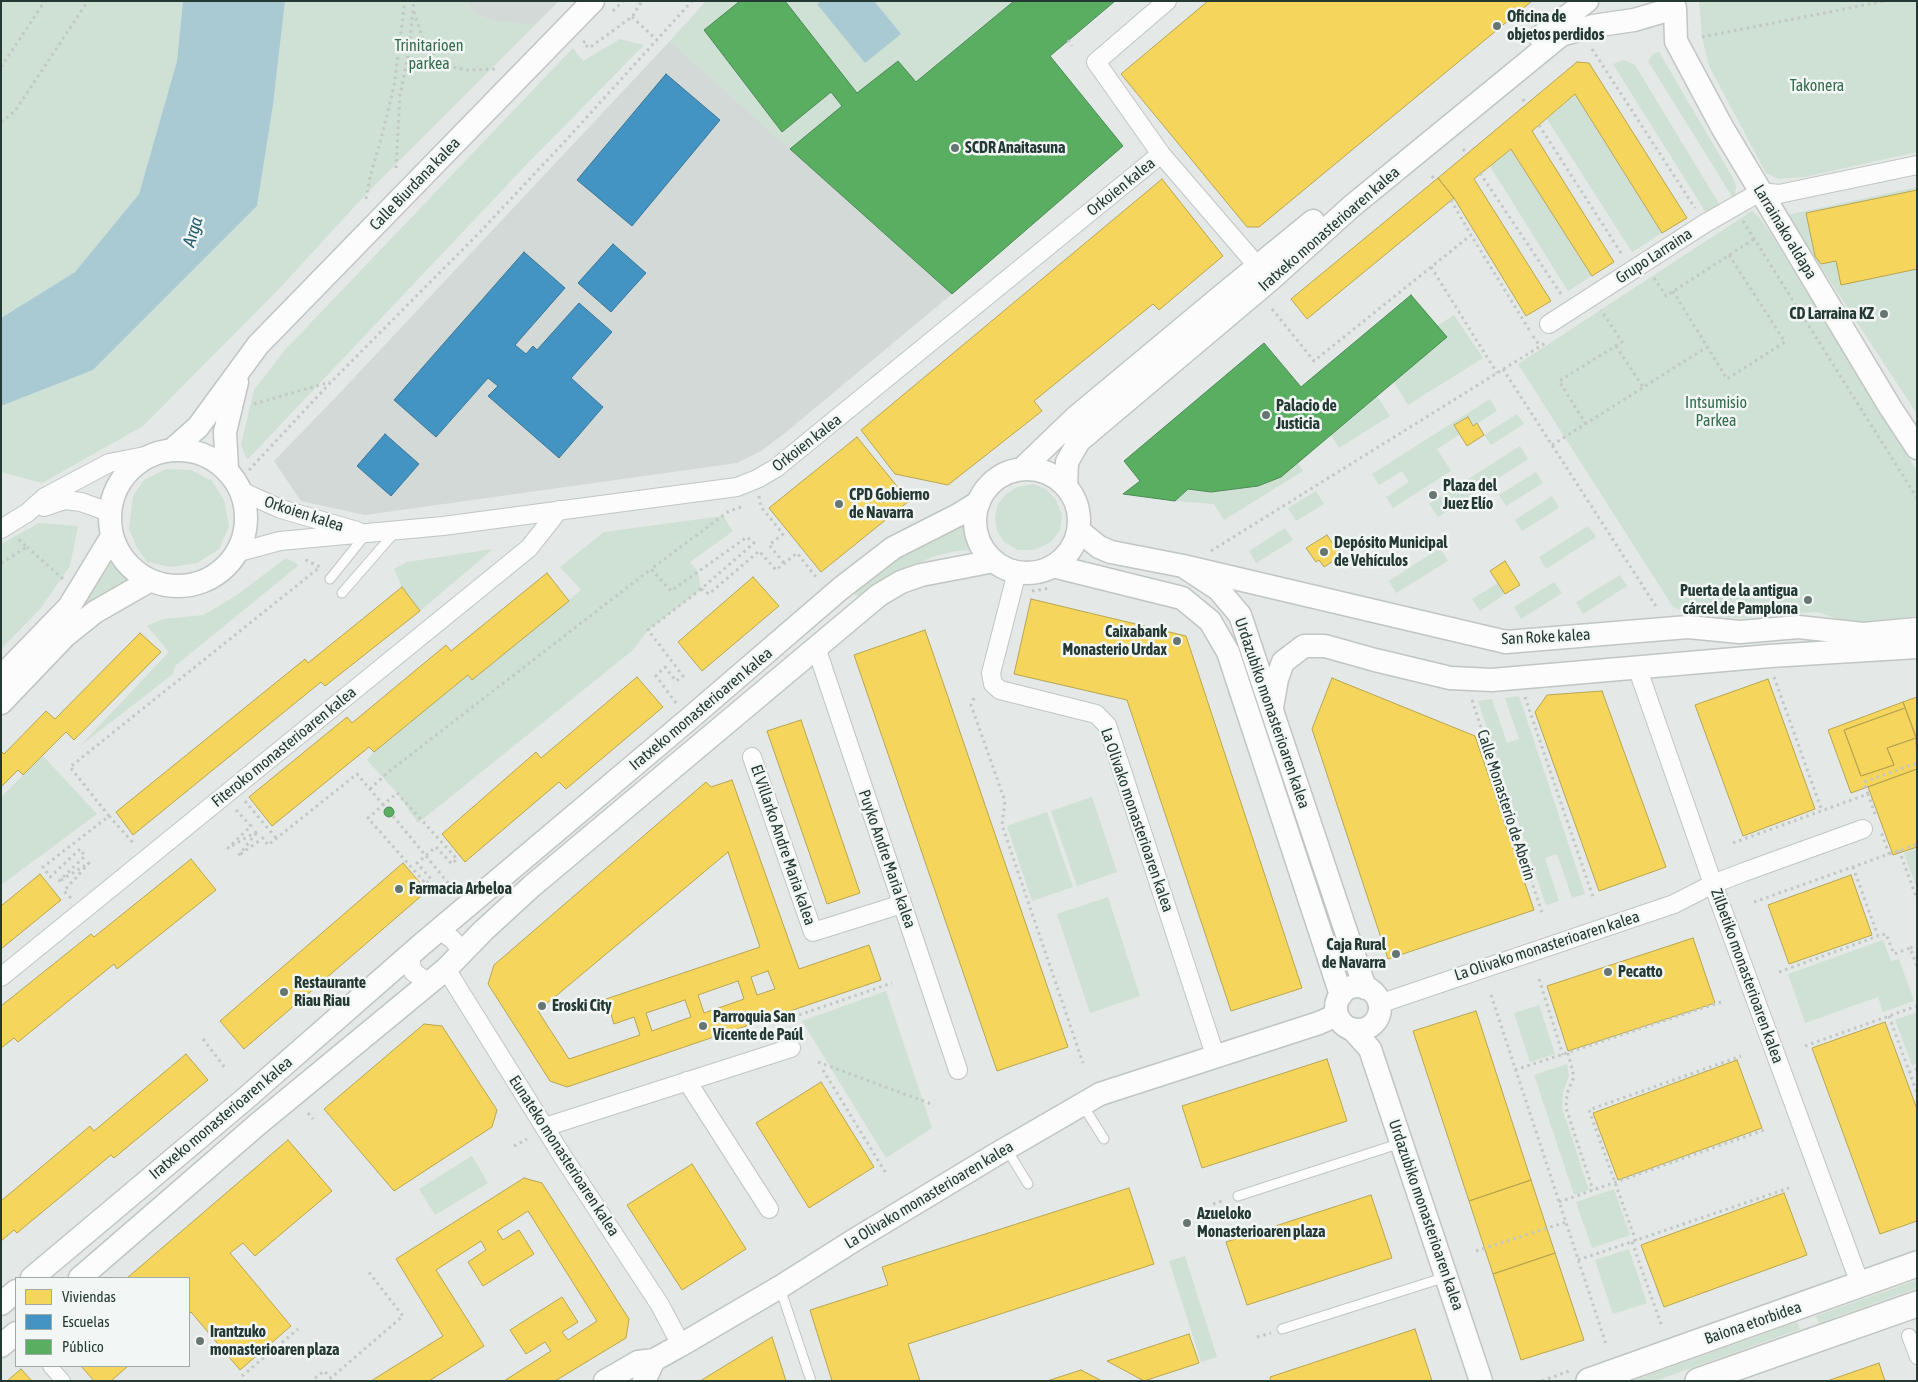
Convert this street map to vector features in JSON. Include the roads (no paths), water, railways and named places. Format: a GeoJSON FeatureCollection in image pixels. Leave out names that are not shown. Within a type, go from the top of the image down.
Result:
{"type":"FeatureCollection","features":[{"type":"Feature","properties":{"kind":"main road","name":"Baiona etorbidea"},"geometry":{"type":"LineString","coordinates":[[1589,1381],[1917,1264]]}},
{"type":"Feature","properties":{"kind":"main road"},"geometry":{"type":"LineString","coordinates":[[1698,1381],[1917,1304]]}},
{"type":"Feature","properties":{"kind":"street"},"geometry":{"type":"LineString","coordinates":[[1167,1],[1096,62],[1161,154],[1264,273]]}},
{"type":"Feature","properties":{"kind":"street","name":"Iratxeko monasterioaren kalea"},"geometry":{"type":"LineString","coordinates":[[1066,487],[1067,462],[1079,441],[1264,273],[1586,1]]}},
{"type":"Feature","properties":{"kind":"street"},"geometry":{"type":"LineString","coordinates":[[1653,1],[1675,3]]}},
{"type":"Feature","properties":{"kind":"street","name":"Iratxeko monasterioaren kalea"},"geometry":{"type":"LineString","coordinates":[[1022,469],[1076,417],[1352,206],[1561,36],[1593,26],[1634,20],[1675,3]]}},
{"type":"Feature","properties":{"kind":"street","name":"Larrainako aldapa"},"geometry":{"type":"LineString","coordinates":[[1675,3],[1676,41],[1722,127],[1917,448]]}},
{"type":"Feature","properties":{"kind":"street","name":"Calle Biurdana kalea"},"geometry":{"type":"LineString","coordinates":[[173,449],[198,427],[258,344],[601,8]]}},
{"type":"Feature","properties":{"kind":"street"},"geometry":{"type":"LineString","coordinates":[[1634,20],[1676,41]]}},
{"type":"Feature","properties":{"kind":"street","name":"Orkoien kalea"},"geometry":{"type":"LineString","coordinates":[[239,552],[280,541],[395,532],[736,487],[757,479],[776,468],[1161,154]]}},
{"type":"Feature","properties":{"kind":"street"},"geometry":{"type":"LineString","coordinates":[[1760,192],[1779,194],[1917,165]]}},
{"type":"Feature","properties":{"kind":"street","name":"Grupo Larraina"},"geometry":{"type":"LineString","coordinates":[[1549,324],[1704,224],[1760,192]]}},
{"type":"Feature","properties":{"kind":"street","name":"Calle Biurdana kalea"},"geometry":{"type":"LineString","coordinates":[[238,469],[225,432],[240,369]]}},
{"type":"Feature","properties":{"kind":"street"},"geometry":{"type":"LineString","coordinates":[[1,530],[27,513],[45,497],[109,463],[173,449],[208,455],[238,469],[248,524],[239,552],[214,578],[185,587],[149,581],[127,566],[111,538],[109,512],[116,488],[126,472],[150,455]]}},
{"type":"Feature","properties":{"kind":"street"},"geometry":{"type":"LineString","coordinates":[[1022,469],[1039,470],[1054,476],[1066,487],[1075,500],[1079,515],[1074,545],[1065,557],[1055,577],[1040,572],[1026,573],[1021,582],[994,561],[983,549],[977,534],[975,518],[978,502],[996,480],[1008,473],[1022,469]]}},
{"type":"Feature","properties":{"kind":"street","name":"Orkoien kalea"},"geometry":{"type":"LineString","coordinates":[[243,492],[281,509],[367,534]]}},
{"type":"Feature","properties":{"kind":"street"},"geometry":{"type":"LineString","coordinates":[[27,513],[65,500],[81,502],[109,512]]}},
{"type":"Feature","properties":{"kind":"street","name":"Iratxeko monasterioaren kalea"},"geometry":{"type":"LineString","coordinates":[[33,1277],[245,1099],[436,932],[848,584],[893,548],[958,515],[978,502]]}},
{"type":"Feature","properties":{"kind":"street","name":"Fiteroko monasterioaren kalea"},"geometry":{"type":"LineString","coordinates":[[1,977],[529,548],[559,510]]}},
{"type":"Feature","properties":{"kind":"street","name":"Urdazubiko monasterioaren kalea"},"geometry":{"type":"LineString","coordinates":[[1078,530],[1099,547],[1111,552],[1183,566],[1218,589],[1240,615],[1373,1005],[1370,1049]]}},
{"type":"Feature","properties":{"kind":"street"},"geometry":{"type":"LineString","coordinates":[[1,677],[69,607],[111,538]]}},
{"type":"Feature","properties":{"kind":"street","name":"Iratxeko monasterioaren kalea"},"geometry":{"type":"LineString","coordinates":[[81,1277],[258,1124],[445,969],[532,886],[879,595],[902,582],[930,572],[994,561]]}},
{"type":"Feature","properties":{"kind":"street","name":"San Roke kalea"},"geometry":{"type":"LineString","coordinates":[[1183,566],[1506,642],[1688,627],[1740,632],[1798,628],[1863,634],[1917,630]]}},
{"type":"Feature","properties":{"kind":"street","name":"Urdazubiko monasterioaren kalea"},"geometry":{"type":"LineString","coordinates":[[1055,577],[1182,598],[1210,621],[1228,652],[1343,1013],[1370,1049],[1482,1381]]}},
{"type":"Feature","properties":{"kind":"street"},"geometry":{"type":"LineString","coordinates":[[1,703],[65,636],[95,612],[149,581]]}},
{"type":"Feature","properties":{"kind":"street","name":"La Olivako monasterioaren kalea"},"geometry":{"type":"LineString","coordinates":[[1021,582],[991,673],[993,684],[1000,690],[1096,714],[1107,725],[1215,1055]]}},
{"type":"Feature","properties":{"kind":"street"},"geometry":{"type":"LineString","coordinates":[[1272,708],[1277,679],[1283,662],[1304,646],[1324,646],[1450,678],[1492,680],[1637,667],[1917,647]]}},
{"type":"Feature","properties":{"kind":"street","name":"Puyko Andre Maria kalea"},"geometry":{"type":"LineString","coordinates":[[816,647],[958,1070]]}},
{"type":"Feature","properties":{"kind":"street","name":"Zilbetiko monasterioaren kalea"},"geometry":{"type":"LineString","coordinates":[[1637,667],[1860,1284]]}},
{"type":"Feature","properties":{"kind":"street","name":"El Villarko Andre Maria kalea"},"geometry":{"type":"LineString","coordinates":[[752,757],[813,932],[902,904]]}},
{"type":"Feature","properties":{"kind":"street","name":"La Olivako monasterioaren kalea"},"geometry":{"type":"LineString","coordinates":[[1373,1005],[1674,904],[1714,884],[1744,872],[1863,829]]}},
{"type":"Feature","properties":{"kind":"street"},"geometry":{"type":"LineString","coordinates":[[409,955],[413,972],[445,969],[458,946],[445,934],[436,932]]}},
{"type":"Feature","properties":{"kind":"street","name":"Eunateko monasterioaren kalea"},"geometry":{"type":"LineString","coordinates":[[445,969],[660,1305],[681,1345]]}},
{"type":"Feature","properties":{"kind":"street"},"geometry":{"type":"LineString","coordinates":[[1352,988],[1373,1005],[1364,1029],[1343,1013],[1352,988]]}},
{"type":"Feature","properties":{"kind":"street","name":"La Olivako monasterioaren kalea"},"geometry":{"type":"LineString","coordinates":[[605,1381],[638,1362],[654,1360],[681,1345],[780,1287],[1006,1148],[1100,1094],[1215,1055],[1319,1023],[1343,1013]]}},
{"type":"Feature","properties":{"kind":"street"},"geometry":{"type":"LineString","coordinates":[[545,1127],[791,1048]]}},
{"type":"Feature","properties":{"kind":"street"},"geometry":{"type":"LineString","coordinates":[[687,1081],[769,1209]]}},
{"type":"Feature","properties":{"kind":"street"},"geometry":{"type":"LineString","coordinates":[[1,1304],[15,1292]]}},
{"type":"Feature","properties":{"kind":"street"},"geometry":{"type":"LineString","coordinates":[[1,1346],[15,1334]]}},
{"type":"Feature","properties":{"kind":"street"},"geometry":{"type":"LineString","coordinates":[[1909,1336],[1917,1357]]}},
{"type":"Feature","properties":{"kind":"street"},"geometry":{"type":"LineString","coordinates":[[644,1381],[654,1360]]}},
{"type":"Feature","properties":{"kind":"street"},"geometry":{"type":"LineString","coordinates":[[51,1367],[63,1381]]}},
{"type":"Feature","properties":{"kind":"lane"},"geometry":{"type":"LineString","coordinates":[[342,593],[395,532]]}},
{"type":"Feature","properties":{"kind":"lane"},"geometry":{"type":"LineString","coordinates":[[330,579],[367,534]]}},
{"type":"Feature","properties":{"kind":"lane"},"geometry":{"type":"LineString","coordinates":[[1082,1104],[1104,1139]]}},
{"type":"Feature","properties":{"kind":"lane"},"geometry":{"type":"LineString","coordinates":[[1238,1196],[1401,1143]]}},
{"type":"Feature","properties":{"kind":"lane"},"geometry":{"type":"LineString","coordinates":[[1006,1148],[1028,1184]]}},
{"type":"Feature","properties":{"kind":"lane"},"geometry":{"type":"LineString","coordinates":[[1282,1329],[1446,1276]]}},
{"type":"Feature","properties":{"kind":"lane"},"geometry":{"type":"LineString","coordinates":[[780,1287],[811,1381]]}},
{"type":"Feature","properties":{"kind":"water","name":"Arga"},"geometry":{"type":"Polygon","coordinates":[[[183,1],[285,1],[273,105],[257,206],[93,370],[1,406],[1,318],[75,272],[139,194],[177,61],[183,1]]]}},
{"type":"Feature","properties":{"kind":"water"},"geometry":{"type":"Polygon","coordinates":[[[821,1],[874,1],[901,34],[865,63],[817,4],[821,1]]]}},
{"type":"Feature","properties":{"kind":"place","name":"Oficina de objetos perdidos"},"geometry":{"type":"Point","coordinates":[1497,26]}},
{"type":"Feature","properties":{"kind":"place","name":"SCDR Anaitasuna"},"geometry":{"type":"Point","coordinates":[955,148]}},
{"type":"Feature","properties":{"kind":"place","name":"CD Larraina KZ"},"geometry":{"type":"Point","coordinates":[1884,314]}},
{"type":"Feature","properties":{"kind":"place","name":"Palacio de Justicia"},"geometry":{"type":"Point","coordinates":[1266,415]}},
{"type":"Feature","properties":{"kind":"place","name":"Plaza del Juez Elío"},"geometry":{"type":"Point","coordinates":[1433,495]}},
{"type":"Feature","properties":{"kind":"place","name":"CPD Gobierno de Navarra"},"geometry":{"type":"Point","coordinates":[839,504]}},
{"type":"Feature","properties":{"kind":"place","name":"Depósito Municipal de Vehículos"},"geometry":{"type":"Point","coordinates":[1324,552]}},
{"type":"Feature","properties":{"kind":"place","name":"Puerta de la antigua cárcel de Pamplona"},"geometry":{"type":"Point","coordinates":[1808,600]}},
{"type":"Feature","properties":{"kind":"place","name":"Caixabank Monasterio Urdax"},"geometry":{"type":"Point","coordinates":[1177,641]}},
{"type":"Feature","properties":{"kind":"place","name":"Farmacia Arbeloa"},"geometry":{"type":"Point","coordinates":[399,889]}},
{"type":"Feature","properties":{"kind":"place","name":"Caja Rural de Navarra"},"geometry":{"type":"Point","coordinates":[1396,954]}},
{"type":"Feature","properties":{"kind":"place","name":"Pecatto"},"geometry":{"type":"Point","coordinates":[1608,972]}},
{"type":"Feature","properties":{"kind":"place","name":"Restaurante Riau Riau"},"geometry":{"type":"Point","coordinates":[284,992]}},
{"type":"Feature","properties":{"kind":"place","name":"Eroski City"},"geometry":{"type":"Point","coordinates":[542,1006]}},
{"type":"Feature","properties":{"kind":"place","name":"Parroquia San Vicente de Paúl"},"geometry":{"type":"Point","coordinates":[703,1026]}},
{"type":"Feature","properties":{"kind":"place","name":"Azueloko Monasterioaren plaza"},"geometry":{"type":"Point","coordinates":[1187,1223]}},
{"type":"Feature","properties":{"kind":"place","name":"Irantzuko monasterioaren plaza"},"geometry":{"type":"Point","coordinates":[200,1341]}},
{"type":"Feature","properties":{"kind":"park label","name":"Trinitarioen parkea"},"geometry":{"type":"Point","coordinates":[429,55]}},
{"type":"Feature","properties":{"kind":"park label","name":"Takonera"},"geometry":{"type":"Point","coordinates":[1817,86]}},
{"type":"Feature","properties":{"kind":"park label","name":"Intsumisio Parkea"},"geometry":{"type":"Point","coordinates":[1716,412]}}]}
